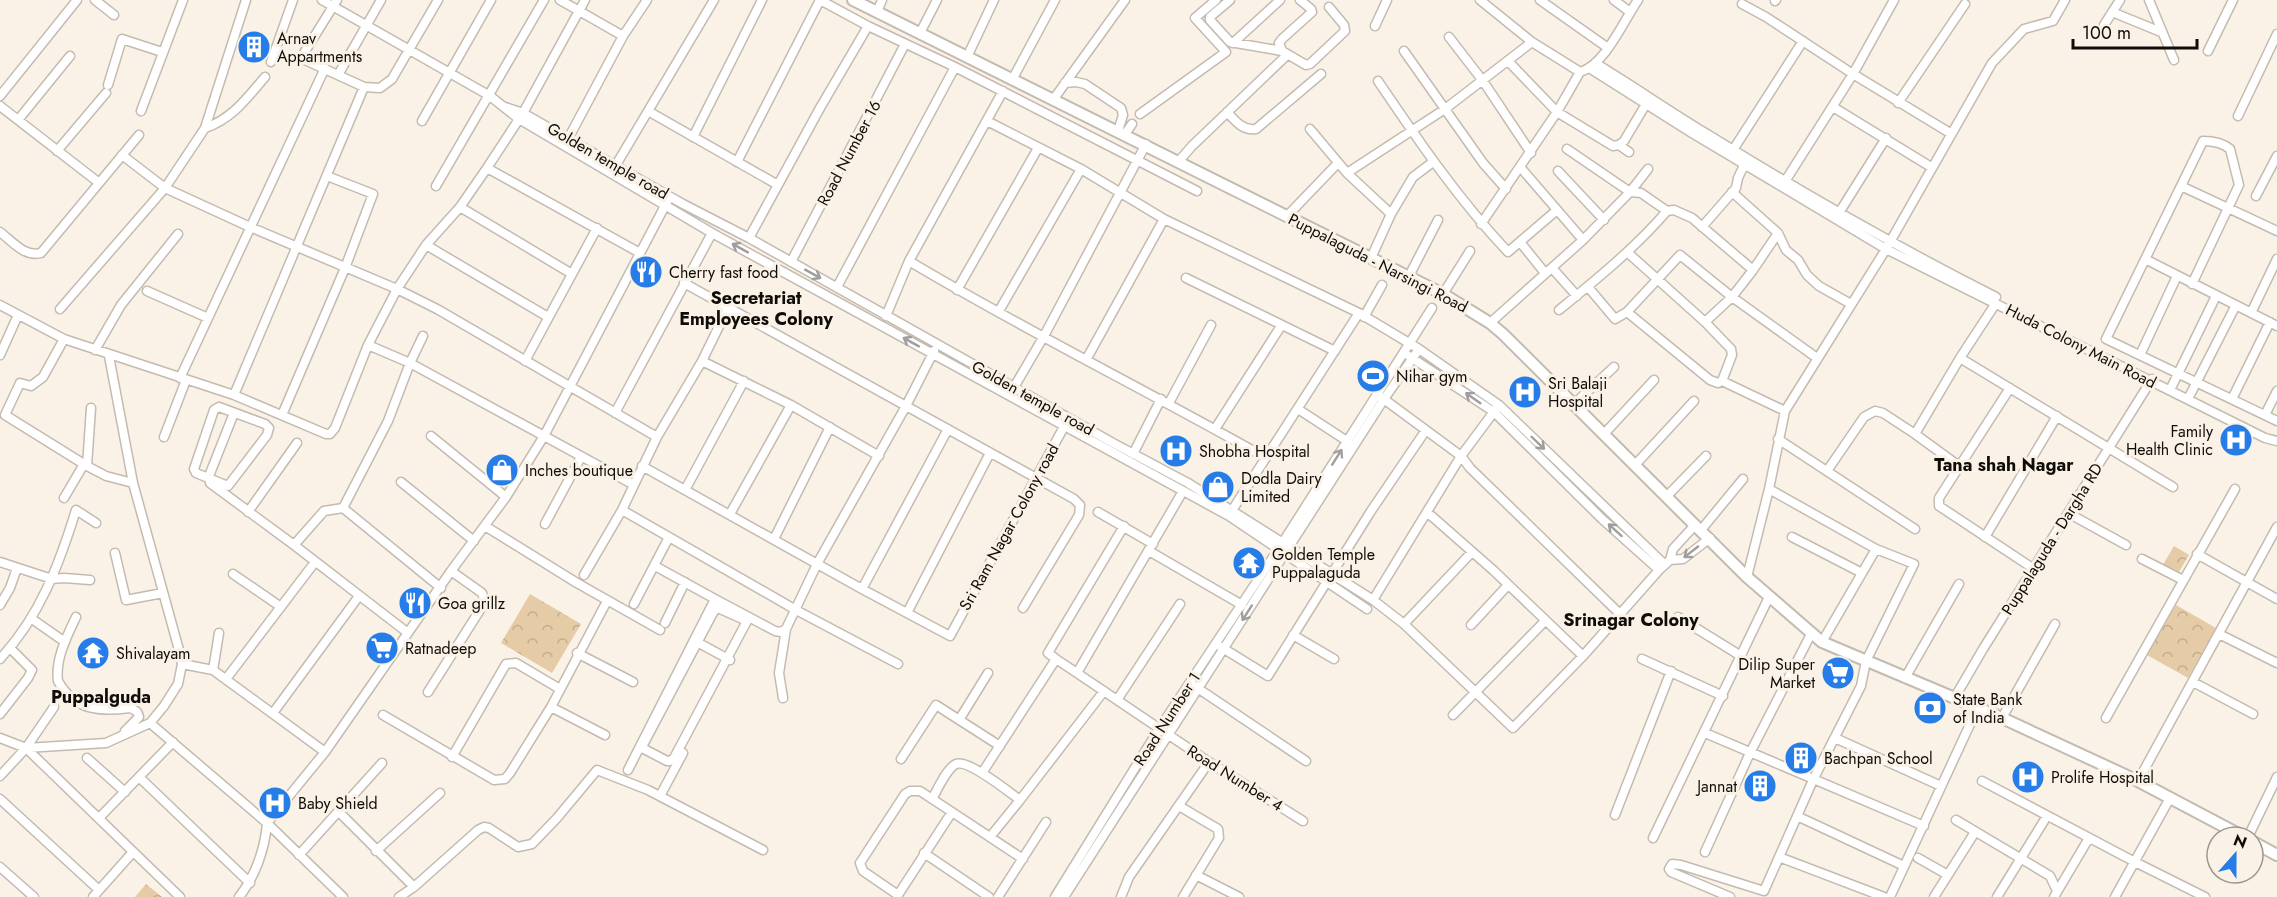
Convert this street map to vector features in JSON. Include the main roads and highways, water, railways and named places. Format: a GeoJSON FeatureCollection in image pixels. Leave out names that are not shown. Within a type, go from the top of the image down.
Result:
{"type":"FeatureCollection","features":[{"type":"Feature","properties":{"kind":"place","name":"Arnav Appartments"},"geometry":{"type":"Point","coordinates":[254,47]}},
{"type":"Feature","properties":{"kind":"place","name":"Cherry fast food"},"geometry":{"type":"Point","coordinates":[646,272]}},
{"type":"Feature","properties":{"kind":"place","name":"Nihar gym"},"geometry":{"type":"Point","coordinates":[1373,376]}},
{"type":"Feature","properties":{"kind":"place","name":"Sri Balaji Hospital"},"geometry":{"type":"Point","coordinates":[1525,392]}},
{"type":"Feature","properties":{"kind":"place","name":"Family Health Clinic"},"geometry":{"type":"Point","coordinates":[2236,440]}},
{"type":"Feature","properties":{"kind":"place","name":"Shobha Hospital"},"geometry":{"type":"Point","coordinates":[1176,451]}},
{"type":"Feature","properties":{"kind":"place","name":"Inches boutique"},"geometry":{"type":"Point","coordinates":[502,470]}},
{"type":"Feature","properties":{"kind":"place","name":"Dodla Dairy Limited"},"geometry":{"type":"Point","coordinates":[1218,487]}},
{"type":"Feature","properties":{"kind":"place","name":"Golden Temple Puppalaguda"},"geometry":{"type":"Point","coordinates":[1249,563]}},
{"type":"Feature","properties":{"kind":"place","name":"Goa grillz"},"geometry":{"type":"Point","coordinates":[415,603]}},
{"type":"Feature","properties":{"kind":"place","name":"Ratnadeep"},"geometry":{"type":"Point","coordinates":[382,648]}},
{"type":"Feature","properties":{"kind":"place","name":"Shivalayam"},"geometry":{"type":"Point","coordinates":[93,653]}},
{"type":"Feature","properties":{"kind":"place","name":"Dilip Super Market"},"geometry":{"type":"Point","coordinates":[1838,673]}},
{"type":"Feature","properties":{"kind":"place","name":"State Bank of India"},"geometry":{"type":"Point","coordinates":[1930,708]}},
{"type":"Feature","properties":{"kind":"place","name":"Bachpan School"},"geometry":{"type":"Point","coordinates":[1801,758]}},
{"type":"Feature","properties":{"kind":"place","name":"Prolife Hospital"},"geometry":{"type":"Point","coordinates":[2028,777]}},
{"type":"Feature","properties":{"kind":"place","name":"Jannat"},"geometry":{"type":"Point","coordinates":[1760,786]}},
{"type":"Feature","properties":{"kind":"place","name":"Baby Shield"},"geometry":{"type":"Point","coordinates":[275,803]}},
{"type":"Feature","properties":{"kind":"district","name":"Secretariat Employees Colony"},"geometry":{"type":"Point","coordinates":[756,308]}},
{"type":"Feature","properties":{"kind":"district","name":"Tana shah Nagar"},"geometry":{"type":"Point","coordinates":[2004,465]}},
{"type":"Feature","properties":{"kind":"district","name":"Srinagar Colony"},"geometry":{"type":"Point","coordinates":[1631,620]}},
{"type":"Feature","properties":{"kind":"district","name":"Puppalguda"},"geometry":{"type":"Point","coordinates":[101,697]}}]}
